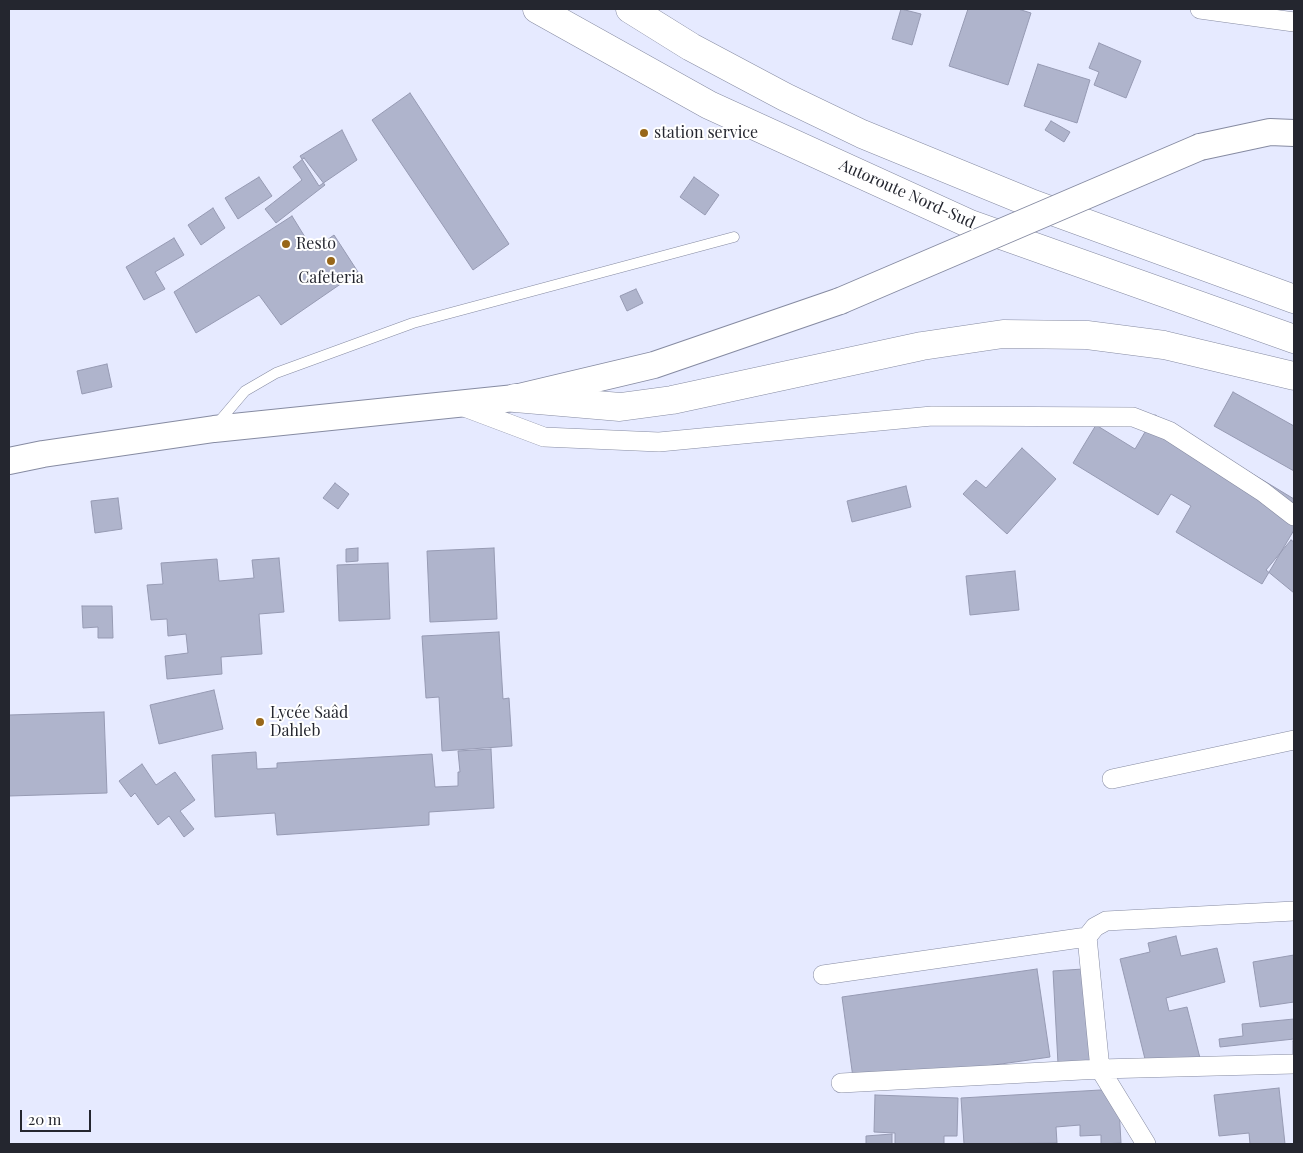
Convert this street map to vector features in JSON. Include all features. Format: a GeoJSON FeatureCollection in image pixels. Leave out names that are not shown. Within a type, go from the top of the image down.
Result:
{"type":"FeatureCollection","features":[{"type":"Feature","properties":{"kind":"highway","name":"Autoroute Nord-Sud"},"geometry":{"type":"LineString","coordinates":[[537,9],[710,105],[970,224],[1294,339]]}},
{"type":"Feature","properties":{"kind":"highway"},"geometry":{"type":"LineString","coordinates":[[630,9],[717,61],[785,97],[862,134],[1033,204],[1294,299]]}},
{"type":"Feature","properties":{"kind":"highway"},"geometry":{"type":"LineString","coordinates":[[515,398],[620,407],[672,400],[922,346],[1003,334],[1086,335],[1164,345],[1294,376]]}},
{"type":"Feature","properties":{"kind":"main road"},"geometry":{"type":"LineString","coordinates":[[9,460],[214,429],[515,398],[654,365],[840,301],[1200,147],[1270,132],[1294,133]]}},
{"type":"Feature","properties":{"kind":"street"},"geometry":{"type":"LineString","coordinates":[[1200,9],[1294,22]]}},
{"type":"Feature","properties":{"kind":"street"},"geometry":{"type":"LineString","coordinates":[[456,404],[544,437],[659,442],[932,416],[1133,417],[1169,431],[1263,492],[1294,516]]}},
{"type":"Feature","properties":{"kind":"street"},"geometry":{"type":"LineString","coordinates":[[1112,779],[1294,740]]}},
{"type":"Feature","properties":{"kind":"street"},"geometry":{"type":"LineString","coordinates":[[823,975],[1087,937],[1095,927],[1106,921],[1294,911]]}},
{"type":"Feature","properties":{"kind":"street"},"geometry":{"type":"LineString","coordinates":[[1087,937],[1100,1069],[1146,1144]]}},
{"type":"Feature","properties":{"kind":"street"},"geometry":{"type":"LineString","coordinates":[[841,1083],[1100,1069],[1294,1064]]}},
{"type":"Feature","properties":{"kind":"lane"},"geometry":{"type":"LineString","coordinates":[[214,429],[245,390],[276,373],[413,323],[734,237]]}},
{"type":"Feature","properties":{"kind":"building"},"geometry":{"type":"Polygon","coordinates":[[[901,9],[921,14],[912,45],[892,39],[901,9]]]}},
{"type":"Feature","properties":{"kind":"building"},"geometry":{"type":"Polygon","coordinates":[[[968,9],[1018,9],[1031,13],[1008,85],[949,66],[968,9]]]}},
{"type":"Feature","properties":{"kind":"building"},"geometry":{"type":"Polygon","coordinates":[[[1099,43],[1141,61],[1126,98],[1094,85],[1099,72],[1089,68],[1099,43]]]}},
{"type":"Feature","properties":{"kind":"building"},"geometry":{"type":"Polygon","coordinates":[[[1038,64],[1090,80],[1077,123],[1024,106],[1038,64]]]}},
{"type":"Feature","properties":{"kind":"building"},"geometry":{"type":"Polygon","coordinates":[[[410,93],[509,244],[473,270],[372,120],[410,93]]]}},
{"type":"Feature","properties":{"kind":"building"},"geometry":{"type":"Polygon","coordinates":[[[1051,121],[1070,132],[1064,142],[1045,130],[1051,121]]]}},
{"type":"Feature","properties":{"kind":"building"},"geometry":{"type":"Polygon","coordinates":[[[342,130],[357,160],[319,186],[300,156],[342,130]]]}},
{"type":"Feature","properties":{"kind":"building"},"geometry":{"type":"Polygon","coordinates":[[[304,158],[325,185],[276,223],[265,209],[302,180],[293,167],[304,158]]]}},
{"type":"Feature","properties":{"kind":"building"},"geometry":{"type":"Polygon","coordinates":[[[259,177],[272,196],[238,219],[225,198],[259,177]]]}},
{"type":"Feature","properties":{"kind":"building"},"geometry":{"type":"Polygon","coordinates":[[[694,177],[719,195],[705,215],[680,197],[694,177]]]}},
{"type":"Feature","properties":{"kind":"building"},"geometry":{"type":"Polygon","coordinates":[[[213,208],[225,228],[201,245],[188,225],[213,208]]]}},
{"type":"Feature","properties":{"kind":"building"},"geometry":{"type":"Polygon","coordinates":[[[292,216],[313,250],[334,235],[358,272],[281,325],[259,295],[196,333],[174,292],[292,216]]]}},
{"type":"Feature","properties":{"kind":"building"},"geometry":{"type":"Polygon","coordinates":[[[174,238],[184,255],[155,272],[165,289],[144,300],[126,267],[174,238]]]}},
{"type":"Feature","properties":{"kind":"building"},"geometry":{"type":"Polygon","coordinates":[[[636,289],[643,303],[627,311],[620,296],[636,289]]]}},
{"type":"Feature","properties":{"kind":"building"},"geometry":{"type":"Polygon","coordinates":[[[107,364],[112,387],[82,394],[77,371],[107,364]]]}},
{"type":"Feature","properties":{"kind":"building"},"geometry":{"type":"Polygon","coordinates":[[[1233,392],[1294,426],[1294,471],[1214,426],[1233,392]]]}},
{"type":"Feature","properties":{"kind":"building"},"geometry":{"type":"Polygon","coordinates":[[[1155,415],[1294,499],[1294,530],[1262,584],[1176,532],[1191,506],[1171,494],[1158,515],[1073,463],[1096,425],[1135,449],[1155,415]]]}},
{"type":"Feature","properties":{"kind":"building"},"geometry":{"type":"Polygon","coordinates":[[[1022,448],[1056,479],[1007,534],[963,494],[976,480],[986,488],[1022,448]]]}},
{"type":"Feature","properties":{"kind":"building"},"geometry":{"type":"Polygon","coordinates":[[[335,483],[349,494],[338,509],[323,498],[335,483]]]}},
{"type":"Feature","properties":{"kind":"building"},"geometry":{"type":"Polygon","coordinates":[[[906,486],[911,507],[852,522],[847,501],[906,486]]]}},
{"type":"Feature","properties":{"kind":"building"},"geometry":{"type":"Polygon","coordinates":[[[118,498],[122,529],[95,533],[91,501],[118,498]]]}},
{"type":"Feature","properties":{"kind":"building"},"geometry":{"type":"Polygon","coordinates":[[[1291,540],[1294,542],[1294,593],[1266,570],[1291,540]]]}},
{"type":"Feature","properties":{"kind":"building"},"geometry":{"type":"Polygon","coordinates":[[[358,548],[358,561],[346,562],[346,549],[358,548]]]}},
{"type":"Feature","properties":{"kind":"building"},"geometry":{"type":"Polygon","coordinates":[[[494,548],[497,619],[430,622],[427,551],[494,548]]]}},
{"type":"Feature","properties":{"kind":"building"},"geometry":{"type":"Polygon","coordinates":[[[279,558],[284,612],[259,614],[262,654],[221,657],[222,674],[167,679],[165,656],[188,653],[186,634],[168,636],[167,619],[151,620],[147,585],[163,584],[161,563],[217,559],[219,581],[254,578],[252,560],[279,558]]]}},
{"type":"Feature","properties":{"kind":"building"},"geometry":{"type":"Polygon","coordinates":[[[388,563],[390,619],[339,621],[337,565],[388,563]]]}},
{"type":"Feature","properties":{"kind":"building"},"geometry":{"type":"Polygon","coordinates":[[[1015,571],[1019,610],[970,615],[966,576],[1015,571]]]}},
{"type":"Feature","properties":{"kind":"building"},"geometry":{"type":"Polygon","coordinates":[[[82,606],[112,606],[113,638],[98,638],[98,627],[83,628],[82,606]]]}},
{"type":"Feature","properties":{"kind":"building"},"geometry":{"type":"Polygon","coordinates":[[[499,632],[503,699],[509,698],[512,746],[442,751],[439,697],[426,698],[422,636],[499,632]]]}},
{"type":"Feature","properties":{"kind":"building"},"geometry":{"type":"Polygon","coordinates":[[[214,690],[223,729],[159,744],[150,705],[214,690]]]}},
{"type":"Feature","properties":{"kind":"building"},"geometry":{"type":"Polygon","coordinates":[[[104,712],[107,793],[9,796],[9,715],[104,712]]]}},
{"type":"Feature","properties":{"kind":"building"},"geometry":{"type":"Polygon","coordinates":[[[491,749],[494,808],[429,812],[429,825],[277,835],[275,813],[215,817],[212,755],[256,752],[257,769],[277,768],[277,763],[432,754],[435,787],[458,786],[458,772],[460,772],[458,751],[491,749]]]}},
{"type":"Feature","properties":{"kind":"building"},"geometry":{"type":"Polygon","coordinates":[[[142,764],[156,785],[175,772],[195,800],[180,811],[194,829],[184,837],[169,816],[158,825],[135,793],[131,797],[119,781],[142,764]]]}},
{"type":"Feature","properties":{"kind":"building"},"geometry":{"type":"Polygon","coordinates":[[[1176,936],[1181,956],[1217,948],[1225,982],[1166,998],[1169,1011],[1187,1007],[1200,1058],[1148,1071],[1120,959],[1150,952],[1148,943],[1176,936]]]}},
{"type":"Feature","properties":{"kind":"building"},"geometry":{"type":"Polygon","coordinates":[[[1294,955],[1294,1002],[1260,1007],[1253,962],[1294,955]]]}},
{"type":"Feature","properties":{"kind":"building"},"geometry":{"type":"Polygon","coordinates":[[[1098,968],[1103,1060],[1058,1064],[1053,971],[1098,968]]]}},
{"type":"Feature","properties":{"kind":"building"},"geometry":{"type":"Polygon","coordinates":[[[1037,969],[1050,1057],[854,1085],[842,997],[1037,969]]]}},
{"type":"Feature","properties":{"kind":"building"},"geometry":{"type":"Polygon","coordinates":[[[1294,1019],[1294,1039],[1220,1047],[1219,1039],[1243,1036],[1242,1024],[1294,1019]]]}},
{"type":"Feature","properties":{"kind":"building"},"geometry":{"type":"Polygon","coordinates":[[[1294,1041],[1294,1064],[1293,1064],[1294,1041]]]}},
{"type":"Feature","properties":{"kind":"building"},"geometry":{"type":"Polygon","coordinates":[[[1279,1088],[1285,1144],[1250,1144],[1249,1133],[1219,1136],[1214,1095],[1279,1088]]]}},
{"type":"Feature","properties":{"kind":"building"},"geometry":{"type":"Polygon","coordinates":[[[1118,1089],[1121,1143],[1101,1144],[1101,1135],[1080,1136],[1080,1125],[1056,1127],[1057,1143],[964,1144],[961,1098],[1118,1089]]]}},
{"type":"Feature","properties":{"kind":"building"},"geometry":{"type":"Polygon","coordinates":[[[875,1095],[958,1098],[957,1136],[944,1136],[944,1144],[895,1144],[895,1133],[874,1132],[875,1095]]]}},
{"type":"Feature","properties":{"kind":"building"},"geometry":{"type":"Polygon","coordinates":[[[892,1134],[892,1144],[866,1144],[866,1136],[892,1134]]]}},
{"type":"Feature","properties":{"kind":"place","name":"station service"},"geometry":{"type":"Point","coordinates":[644,133]}},
{"type":"Feature","properties":{"kind":"place","name":"Resto"},"geometry":{"type":"Point","coordinates":[286,244]}},
{"type":"Feature","properties":{"kind":"place","name":"Cafeteria"},"geometry":{"type":"Point","coordinates":[331,261]}},
{"type":"Feature","properties":{"kind":"place","name":"Lycée Saâd Dahleb"},"geometry":{"type":"Point","coordinates":[260,722]}}]}
